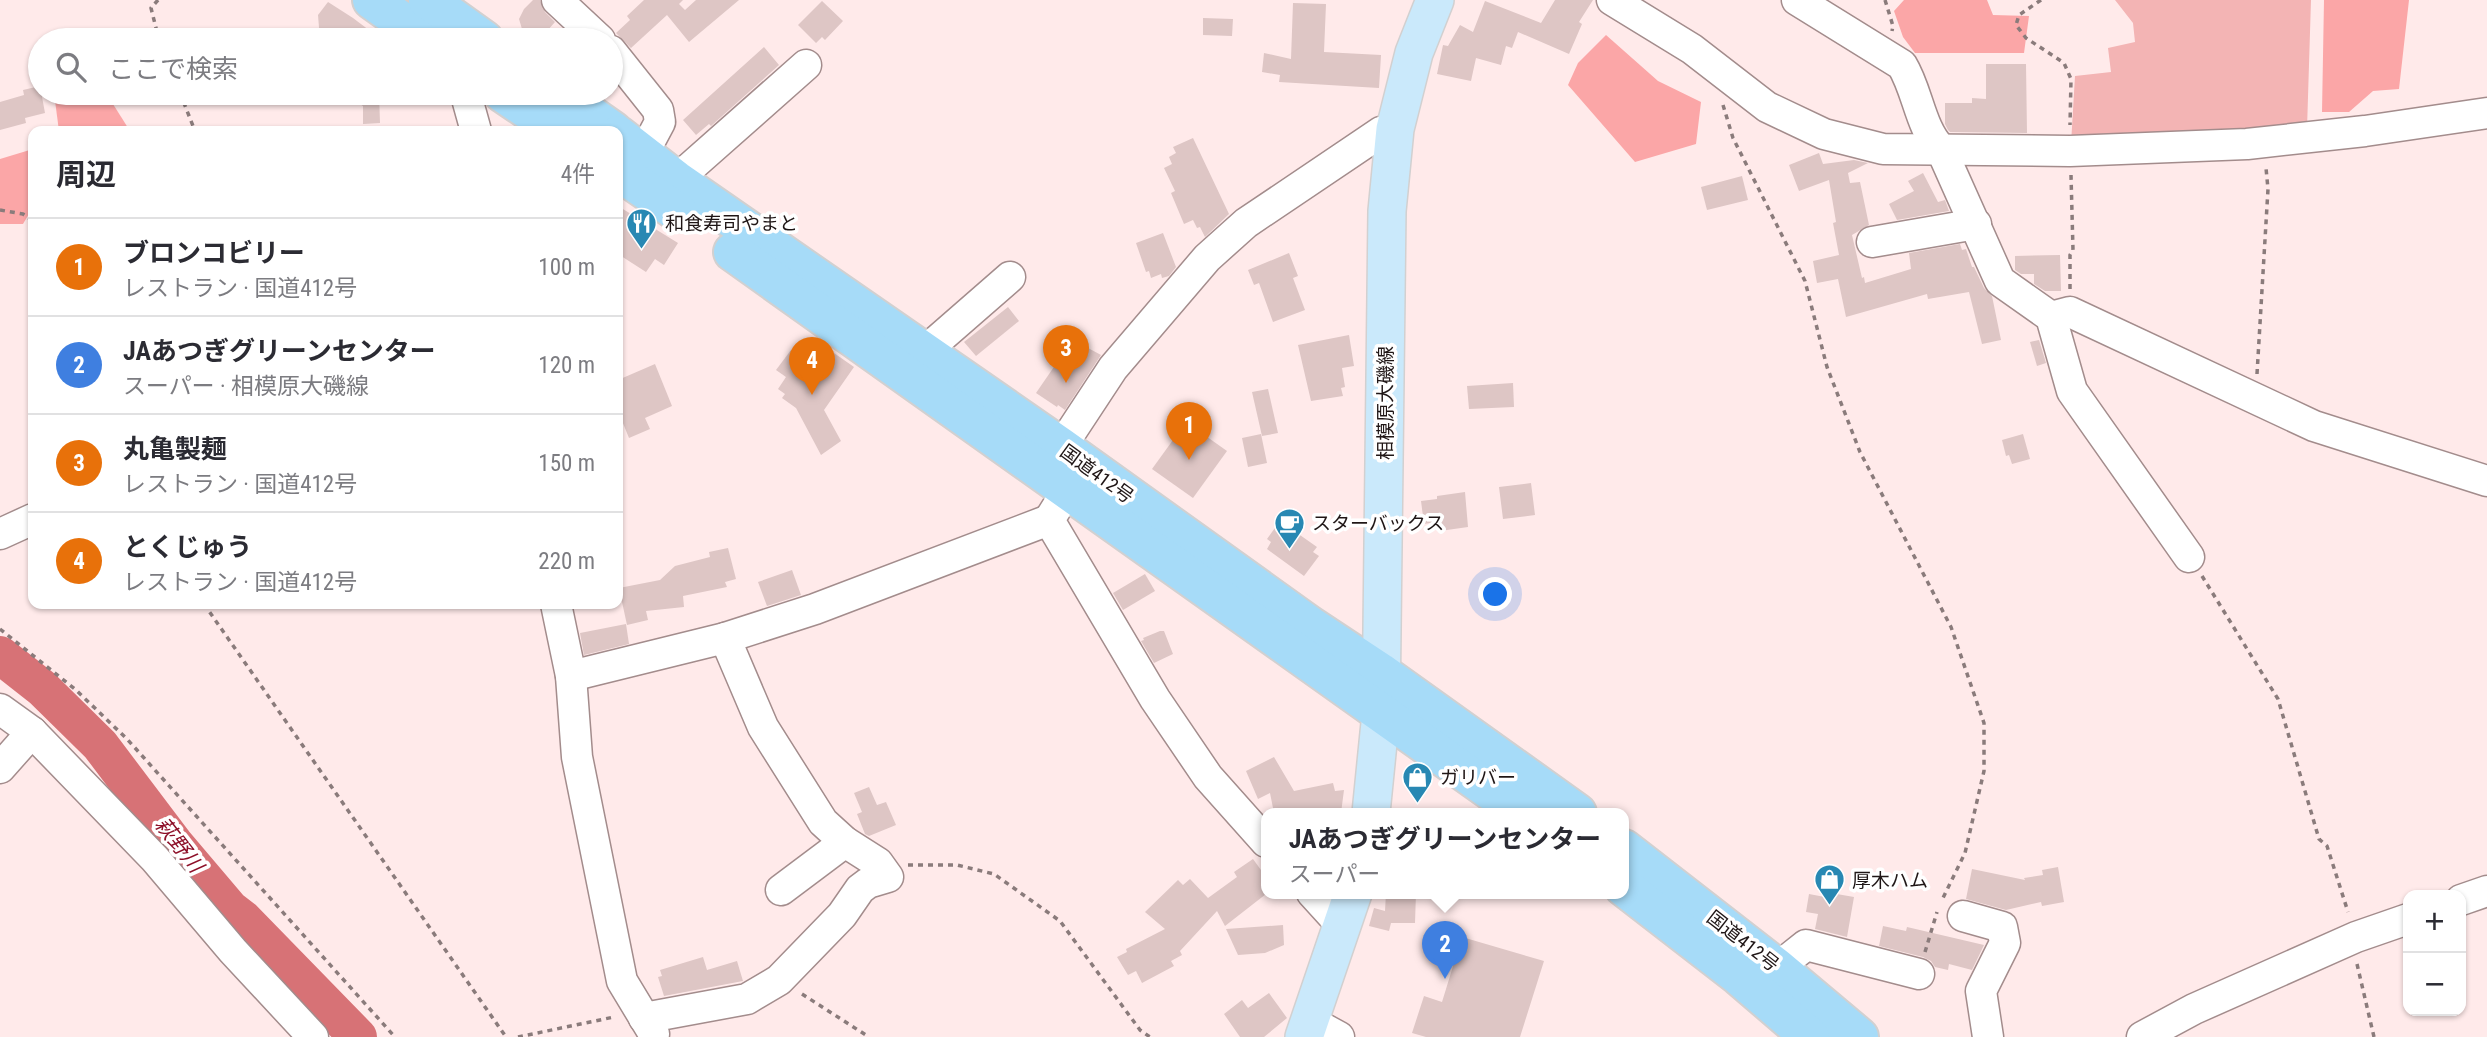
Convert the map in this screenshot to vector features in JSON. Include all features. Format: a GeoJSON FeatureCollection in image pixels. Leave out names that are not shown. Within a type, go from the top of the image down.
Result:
{"type":"FeatureCollection","features":[{"type":"Feature","properties":{"kind":"highway"},"geometry":{"type":"LineString","coordinates":[[372,0],[411,28]]}},
{"type":"Feature","properties":{"kind":"highway"},"geometry":{"type":"LineString","coordinates":[[428,0],[467,28]]}},
{"type":"Feature","properties":{"kind":"highway"},"geometry":{"type":"LineString","coordinates":[[521,105],[552,126]]}},
{"type":"Feature","properties":{"kind":"highway"},"geometry":{"type":"LineString","coordinates":[[576,105],[606,126]]}},
{"type":"Feature","properties":{"kind":"highway","name":"国道412号"},"geometry":{"type":"LineString","coordinates":[[626,153],[676,180],[1061,447],[1308,625],[1380,672],[1570,808]]}},
{"type":"Feature","properties":{"kind":"highway","name":"国道412号"},"geometry":{"type":"LineString","coordinates":[[626,153],[1058,505],[1381,713],[1515,808]]}},
{"type":"Feature","properties":{"kind":"highway","name":"国道412号"},"geometry":{"type":"LineString","coordinates":[[1629,854],[1777,968],[1858,1037]]}},
{"type":"Feature","properties":{"kind":"highway","name":"国道412号"},"geometry":{"type":"LineString","coordinates":[[1629,892],[1739,976],[1810,1037]]}},
{"type":"Feature","properties":{"kind":"main road","name":"相模原大磯線"},"geometry":{"type":"LineString","coordinates":[[1372,808],[1381,713],[1387,211],[1395,129],[1414,53],[1435,0]]}},
{"type":"Feature","properties":{"kind":"main road"},"geometry":{"type":"LineString","coordinates":[[1317,1032],[1347,910]]}},
{"type":"Feature","properties":{"kind":"street"},"geometry":{"type":"LineString","coordinates":[[556,0],[587,28]]}},
{"type":"Feature","properties":{"kind":"street"},"geometry":{"type":"LineString","coordinates":[[1612,0],[1692,49],[1767,107],[1824,134],[1882,149],[2070,151],[2263,142],[2365,131],[2487,113]]}},
{"type":"Feature","properties":{"kind":"street"},"geometry":{"type":"LineString","coordinates":[[1797,0],[1902,65],[1909,75],[1932,140],[1941,149],[2000,281],[2060,315],[2314,426],[2487,481]]}},
{"type":"Feature","properties":{"kind":"street"},"geometry":{"type":"LineString","coordinates":[[676,180],[806,65]]}},
{"type":"Feature","properties":{"kind":"street"},"geometry":{"type":"LineString","coordinates":[[623,66],[658,110],[660,122],[626,153]]}},
{"type":"Feature","properties":{"kind":"street"},"geometry":{"type":"LineString","coordinates":[[469,105],[475,126]]}},
{"type":"Feature","properties":{"kind":"street"},"geometry":{"type":"LineString","coordinates":[[1061,447],[1113,368],[1208,258],[1246,223],[1381,132],[1395,129]]}},
{"type":"Feature","properties":{"kind":"street"},"geometry":{"type":"LineString","coordinates":[[1871,242],[1976,224]]}},
{"type":"Feature","properties":{"kind":"street"},"geometry":{"type":"LineString","coordinates":[[924,352],[1010,277]]}},
{"type":"Feature","properties":{"kind":"street"},"geometry":{"type":"LineString","coordinates":[[2060,315],[2072,391],[2189,557]]}},
{"type":"Feature","properties":{"kind":"street"},"geometry":{"type":"LineString","coordinates":[[571,676],[726,638],[815,609],[1058,505],[1155,698],[1208,777],[1261,836]]}},
{"type":"Feature","properties":{"kind":"street"},"geometry":{"type":"LineString","coordinates":[[0,534],[28,521]]}},
{"type":"Feature","properties":{"kind":"street"},"geometry":{"type":"LineString","coordinates":[[557,609],[571,676],[577,757],[622,981],[647,1022],[747,999],[779,980],[842,915],[860,889],[868,883],[888,877],[878,863],[845,842],[824,822],[763,727],[726,638]]}},
{"type":"Feature","properties":{"kind":"street"},"geometry":{"type":"LineString","coordinates":[[0,709],[32,732],[155,859],[233,951],[313,1037]]}},
{"type":"Feature","properties":{"kind":"street"},"geometry":{"type":"LineString","coordinates":[[0,768],[32,732]]}},
{"type":"Feature","properties":{"kind":"street"},"geometry":{"type":"LineString","coordinates":[[780,890],[845,842]]}},
{"type":"Feature","properties":{"kind":"street"},"geometry":{"type":"LineString","coordinates":[[2466,899],[2487,891]]}},
{"type":"Feature","properties":{"kind":"street"},"geometry":{"type":"LineString","coordinates":[[1324,899],[1347,910]]}},
{"type":"Feature","properties":{"kind":"street"},"geometry":{"type":"LineString","coordinates":[[1963,916],[2002,927],[2005,943],[1981,991],[1988,1037]]}},
{"type":"Feature","properties":{"kind":"street"},"geometry":{"type":"LineString","coordinates":[[2142,1037],[2194,1009],[2349,941],[2403,921]]}},
{"type":"Feature","properties":{"kind":"street"},"geometry":{"type":"LineString","coordinates":[[1777,968],[1806,945],[1919,974]]}},
{"type":"Feature","properties":{"kind":"path"},"geometry":{"type":"LineString","coordinates":[[156,28],[150,8],[158,0]]}},
{"type":"Feature","properties":{"kind":"path"},"geometry":{"type":"LineString","coordinates":[[2041,0],[2019,15],[2016,25],[2025,38],[2064,63],[2071,79],[2073,250],[2060,315]]}},
{"type":"Feature","properties":{"kind":"path"},"geometry":{"type":"LineString","coordinates":[[1726,75],[1723,108],[1733,138],[1805,281],[1827,367],[1860,452],[1951,627],[1984,723],[1984,771],[1965,853],[1947,886],[1931,928],[1919,974]]}},
{"type":"Feature","properties":{"kind":"path"},"geometry":{"type":"LineString","coordinates":[[185,105],[193,126]]}},
{"type":"Feature","properties":{"kind":"path"},"geometry":{"type":"LineString","coordinates":[[2255,400],[2268,189],[2263,142]]}},
{"type":"Feature","properties":{"kind":"path"},"geometry":{"type":"LineString","coordinates":[[0,210],[28,218]]}},
{"type":"Feature","properties":{"kind":"path"},"geometry":{"type":"LineString","coordinates":[[2189,557],[2278,699],[2319,839],[2327,846],[2374,1037]]}},
{"type":"Feature","properties":{"kind":"path"},"geometry":{"type":"LineString","coordinates":[[207,609],[506,1037]]}},
{"type":"Feature","properties":{"kind":"path"},"geometry":{"type":"LineString","coordinates":[[0,629],[76,690],[127,739],[395,1037]]}},
{"type":"Feature","properties":{"kind":"path"},"geometry":{"type":"LineString","coordinates":[[882,868],[957,865],[994,874],[1060,921],[1140,1030],[1150,1037]]}},
{"type":"Feature","properties":{"kind":"path"},"geometry":{"type":"LineString","coordinates":[[779,980],[869,1037]]}},
{"type":"Feature","properties":{"kind":"path"},"geometry":{"type":"LineString","coordinates":[[517,1037],[647,1022]]}},
{"type":"Feature","properties":{"kind":"shaded area"},"geometry":{"type":"Polygon","coordinates":[[[1904,0],[1987,0],[1993,15],[2029,16],[2024,53],[1915,53],[1903,37],[1894,11],[1904,0]]]}},
{"type":"Feature","properties":{"kind":"shaded area"},"geometry":{"type":"Polygon","coordinates":[[[2115,0],[2311,0],[2307,129],[2071,144],[2075,76],[2111,72],[2108,48],[2135,42],[2133,23],[2115,0]]]}},
{"type":"Feature","properties":{"kind":"shaded area"},"geometry":{"type":"Polygon","coordinates":[[[2324,0],[2409,0],[2399,89],[2373,91],[2349,112],[2322,112],[2324,0]]]}},
{"type":"Feature","properties":{"kind":"shaded area"},"geometry":{"type":"Polygon","coordinates":[[[1606,35],[1658,81],[1701,102],[1696,144],[1635,162],[1568,85],[1578,63],[1606,35]]]}},
{"type":"Feature","properties":{"kind":"shaded area"},"geometry":{"type":"Polygon","coordinates":[[[56,105],[114,105],[127,126],[58,126],[56,105]]]}},
{"type":"Feature","properties":{"kind":"shaded area"},"geometry":{"type":"Polygon","coordinates":[[[28,151],[28,216],[23,224],[0,224],[0,159],[28,151]]]}},
{"type":"Feature","properties":{"kind":"building"},"geometry":{"type":"Polygon","coordinates":[[[533,0],[540,0],[545,12],[555,22],[550,28],[522,28],[519,19],[533,0]]]}},
{"type":"Feature","properties":{"kind":"building"},"geometry":{"type":"Polygon","coordinates":[[[644,0],[683,0],[679,4],[685,10],[696,0],[739,0],[689,42],[667,15],[631,48],[623,40],[621,28],[630,20],[627,16],[644,0]]]}},
{"type":"Feature","properties":{"kind":"building"},"geometry":{"type":"Polygon","coordinates":[[[1555,0],[1593,0],[1579,22],[1582,24],[1569,54],[1518,32],[1512,48],[1506,46],[1501,65],[1476,58],[1471,81],[1437,74],[1443,45],[1448,46],[1460,25],[1473,32],[1485,1],[1541,23],[1555,0]]]}},
{"type":"Feature","properties":{"kind":"building"},"geometry":{"type":"Polygon","coordinates":[[[822,1],[843,21],[825,40],[822,37],[816,43],[798,25],[822,1]]]}},
{"type":"Feature","properties":{"kind":"building"},"geometry":{"type":"Polygon","coordinates":[[[328,2],[366,28],[319,28],[318,15],[328,2]]]}},
{"type":"Feature","properties":{"kind":"building"},"geometry":{"type":"Polygon","coordinates":[[[1293,3],[1326,4],[1324,52],[1381,55],[1379,88],[1279,82],[1280,75],[1262,72],[1264,53],[1291,59],[1293,3]]]}},
{"type":"Feature","properties":{"kind":"building"},"geometry":{"type":"Polygon","coordinates":[[[1203,18],[1233,19],[1232,36],[1203,35],[1203,18]]]}},
{"type":"Feature","properties":{"kind":"building"},"geometry":{"type":"Polygon","coordinates":[[[764,47],[779,65],[711,126],[709,124],[696,135],[683,120],[764,47]]]}},
{"type":"Feature","properties":{"kind":"building"},"geometry":{"type":"Polygon","coordinates":[[[1986,64],[2026,64],[2027,133],[1948,130],[1945,124],[1945,103],[1972,103],[1972,98],[1986,99],[1986,64]]]}},
{"type":"Feature","properties":{"kind":"building"},"geometry":{"type":"Polygon","coordinates":[[[28,89],[28,105],[44,105],[45,113],[25,118],[26,123],[0,130],[0,102],[24,95],[23,90],[28,89]]]}},
{"type":"Feature","properties":{"kind":"building"},"geometry":{"type":"Polygon","coordinates":[[[379,105],[380,123],[363,124],[363,106],[379,105]]]}},
{"type":"Feature","properties":{"kind":"building"},"geometry":{"type":"Polygon","coordinates":[[[1193,138],[1229,214],[1205,237],[1193,220],[1184,224],[1171,193],[1175,191],[1164,168],[1172,164],[1169,157],[1176,153],[1173,147],[1193,138]]]}},
{"type":"Feature","properties":{"kind":"building"},"geometry":{"type":"Polygon","coordinates":[[[1819,153],[1823,164],[1854,160],[1868,163],[1848,173],[1850,183],[1860,182],[1869,225],[1852,235],[1865,283],[1911,269],[1909,253],[1960,244],[1962,250],[1966,249],[1984,288],[1992,296],[2001,340],[1982,344],[1969,292],[1928,299],[1927,294],[1846,317],[1838,279],[1817,283],[1813,261],[1839,255],[1829,180],[1799,191],[1789,165],[1819,153]]]}},
{"type":"Feature","properties":{"kind":"building"},"geometry":{"type":"Polygon","coordinates":[[[1923,173],[1938,202],[1945,200],[1949,211],[1897,220],[1889,204],[1914,191],[1908,181],[1923,173]]]}},
{"type":"Feature","properties":{"kind":"building"},"geometry":{"type":"Polygon","coordinates":[[[1742,176],[1748,200],[1707,210],[1701,187],[1742,176]]]}},
{"type":"Feature","properties":{"kind":"building"},"geometry":{"type":"Polygon","coordinates":[[[623,209],[678,243],[664,265],[655,259],[646,272],[623,257],[623,209]]]}},
{"type":"Feature","properties":{"kind":"building"},"geometry":{"type":"Polygon","coordinates":[[[1163,233],[1176,267],[1169,276],[1162,278],[1161,274],[1151,278],[1149,271],[1146,272],[1136,243],[1163,233]]]}},
{"type":"Feature","properties":{"kind":"building"},"geometry":{"type":"Polygon","coordinates":[[[1289,253],[1298,276],[1293,278],[1305,310],[1273,322],[1259,283],[1254,285],[1248,270],[1289,253]]]}},
{"type":"Feature","properties":{"kind":"building"},"geometry":{"type":"Polygon","coordinates":[[[2060,255],[2061,291],[2045,291],[2034,284],[2034,274],[2021,274],[2015,270],[2015,256],[2060,255]]]}},
{"type":"Feature","properties":{"kind":"building"},"geometry":{"type":"Polygon","coordinates":[[[1008,307],[1019,321],[976,356],[964,342],[1008,307]]]}},
{"type":"Feature","properties":{"kind":"building"},"geometry":{"type":"Polygon","coordinates":[[[1349,335],[1354,366],[1342,368],[1345,387],[1341,388],[1343,396],[1311,401],[1298,345],[1349,335]]]}},
{"type":"Feature","properties":{"kind":"building"},"geometry":{"type":"Polygon","coordinates":[[[814,339],[854,367],[824,410],[841,441],[821,455],[796,408],[782,398],[785,394],[778,389],[786,377],[776,370],[791,350],[801,357],[814,339]]]}},
{"type":"Feature","properties":{"kind":"building"},"geometry":{"type":"Polygon","coordinates":[[[2039,340],[2046,363],[2037,366],[2030,342],[2039,340]]]}},
{"type":"Feature","properties":{"kind":"building"},"geometry":{"type":"Polygon","coordinates":[[[1077,342],[1101,355],[1065,410],[1036,393],[1058,361],[1061,363],[1077,342]]]}},
{"type":"Feature","properties":{"kind":"building"},"geometry":{"type":"Polygon","coordinates":[[[655,364],[672,406],[645,418],[650,429],[629,438],[623,423],[623,378],[655,364]]]}},
{"type":"Feature","properties":{"kind":"building"},"geometry":{"type":"Polygon","coordinates":[[[1513,383],[1514,407],[1469,409],[1467,386],[1513,383]]]}},
{"type":"Feature","properties":{"kind":"building"},"geometry":{"type":"Polygon","coordinates":[[[1268,389],[1278,433],[1262,436],[1252,392],[1268,389]]]}},
{"type":"Feature","properties":{"kind":"building"},"geometry":{"type":"Polygon","coordinates":[[[1186,422],[1227,451],[1193,498],[1152,469],[1186,422]]]}},
{"type":"Feature","properties":{"kind":"building"},"geometry":{"type":"Polygon","coordinates":[[[1261,434],[1267,463],[1248,467],[1242,438],[1261,434]]]}},
{"type":"Feature","properties":{"kind":"building"},"geometry":{"type":"Polygon","coordinates":[[[2023,434],[2030,459],[2012,464],[2009,455],[2006,456],[2002,440],[2023,434]]]}},
{"type":"Feature","properties":{"kind":"building"},"geometry":{"type":"Polygon","coordinates":[[[1531,483],[1535,515],[1503,519],[1499,487],[1531,483]]]}},
{"type":"Feature","properties":{"kind":"building"},"geometry":{"type":"Polygon","coordinates":[[[1465,492],[1468,527],[1440,531],[1440,527],[1431,528],[1430,523],[1424,524],[1421,501],[1465,492]]]}},
{"type":"Feature","properties":{"kind":"building"},"geometry":{"type":"Polygon","coordinates":[[[1280,521],[1317,547],[1313,552],[1319,556],[1304,576],[1267,549],[1271,542],[1267,539],[1280,521]]]}},
{"type":"Feature","properties":{"kind":"building"},"geometry":{"type":"Polygon","coordinates":[[[728,548],[736,579],[725,582],[727,587],[683,596],[684,607],[646,611],[648,620],[627,625],[623,587],[660,580],[675,566],[710,557],[709,552],[728,548]]]}},
{"type":"Feature","properties":{"kind":"building"},"geometry":{"type":"Polygon","coordinates":[[[792,570],[801,595],[767,606],[758,582],[792,570]]]}},
{"type":"Feature","properties":{"kind":"building"},"geometry":{"type":"Polygon","coordinates":[[[1145,574],[1155,591],[1123,610],[1113,593],[1145,574]]]}},
{"type":"Feature","properties":{"kind":"building"},"geometry":{"type":"Polygon","coordinates":[[[626,624],[629,644],[584,655],[580,633],[626,624]]]}},
{"type":"Feature","properties":{"kind":"building"},"geometry":{"type":"Polygon","coordinates":[[[1164,631],[1173,654],[1154,663],[1141,641],[1164,631]]]}},
{"type":"Feature","properties":{"kind":"building"},"geometry":{"type":"Polygon","coordinates":[[[1274,757],[1294,791],[1333,783],[1335,791],[1344,790],[1342,808],[1273,808],[1270,793],[1258,799],[1246,771],[1274,757]]]}},
{"type":"Feature","properties":{"kind":"building"},"geometry":{"type":"Polygon","coordinates":[[[869,787],[877,805],[886,802],[896,825],[869,836],[865,834],[857,814],[862,812],[854,793],[869,787]]]}},
{"type":"Feature","properties":{"kind":"building"},"geometry":{"type":"Polygon","coordinates":[[[1253,859],[1261,870],[1261,898],[1225,926],[1217,911],[1180,951],[1182,955],[1171,961],[1174,966],[1142,983],[1136,971],[1128,975],[1117,957],[1127,952],[1126,949],[1165,929],[1145,912],[1178,880],[1183,885],[1190,879],[1208,898],[1237,877],[1234,872],[1253,859]]]}},
{"type":"Feature","properties":{"kind":"building"},"geometry":{"type":"Polygon","coordinates":[[[2058,867],[2064,902],[2042,906],[2041,902],[2006,910],[1966,899],[1972,869],[2025,880],[2024,878],[2043,875],[2042,870],[2058,867]]]}},
{"type":"Feature","properties":{"kind":"building"},"geometry":{"type":"Polygon","coordinates":[[[1831,893],[1854,897],[1847,937],[1815,929],[1818,914],[1806,912],[1809,894],[1830,898],[1831,893]]]}},
{"type":"Feature","properties":{"kind":"building"},"geometry":{"type":"Polygon","coordinates":[[[1386,899],[1416,899],[1415,923],[1391,923],[1389,931],[1369,926],[1374,908],[1385,911],[1386,899]]]}},
{"type":"Feature","properties":{"kind":"building"},"geometry":{"type":"Polygon","coordinates":[[[1283,925],[1284,945],[1265,953],[1238,955],[1226,929],[1283,925]]]}},
{"type":"Feature","properties":{"kind":"building"},"geometry":{"type":"Polygon","coordinates":[[[1883,926],[1906,931],[1907,927],[1984,945],[1972,970],[1949,964],[1948,970],[1935,967],[1923,957],[1879,946],[1883,926]]]}},
{"type":"Feature","properties":{"kind":"building"},"geometry":{"type":"Polygon","coordinates":[[[1462,937],[1544,961],[1520,1037],[1426,1037],[1412,1033],[1424,996],[1442,1002],[1462,937]]]}},
{"type":"Feature","properties":{"kind":"building"},"geometry":{"type":"Polygon","coordinates":[[[703,957],[707,970],[737,961],[743,981],[664,996],[658,977],[662,976],[660,970],[703,957]]]}},
{"type":"Feature","properties":{"kind":"building"},"geometry":{"type":"Polygon","coordinates":[[[1269,993],[1287,1018],[1264,1037],[1240,1037],[1224,1014],[1242,1000],[1248,1008],[1269,993]]]}},
{"type":"Feature","properties":{"kind":"waterway","name":"萩野川"},"geometry":{"type":"LineString","coordinates":[[0,655],[42,688],[100,745],[174,843],[230,909],[243,919],[358,1037]]}},
{"type":"Feature","properties":{"kind":"place","name":"和食寿司やまと"},"geometry":{"type":"Point","coordinates":[642,250]}},
{"type":"Feature","properties":{"kind":"place","name":"丸亀製麺"},"geometry":{"type":"Point","coordinates":[1066,383]}},
{"type":"Feature","properties":{"kind":"place","name":"とくじゅう"},"geometry":{"type":"Point","coordinates":[812,395]}},
{"type":"Feature","properties":{"kind":"place","name":"ブロンコビリー"},"geometry":{"type":"Point","coordinates":[1189,460]}},
{"type":"Feature","properties":{"kind":"place","name":"スターバックス"},"geometry":{"type":"Point","coordinates":[1289,550]}},
{"type":"Feature","properties":{"kind":"place","name":"ガリバー"},"geometry":{"type":"Point","coordinates":[1417,804]}},
{"type":"Feature","properties":{"kind":"place","name":"厚木ハム"},"geometry":{"type":"Point","coordinates":[1829,907]}},
{"type":"Feature","properties":{"kind":"place","name":"JAあつぎグリーンセンター"},"geometry":{"type":"Point","coordinates":[1445,979]}}]}
